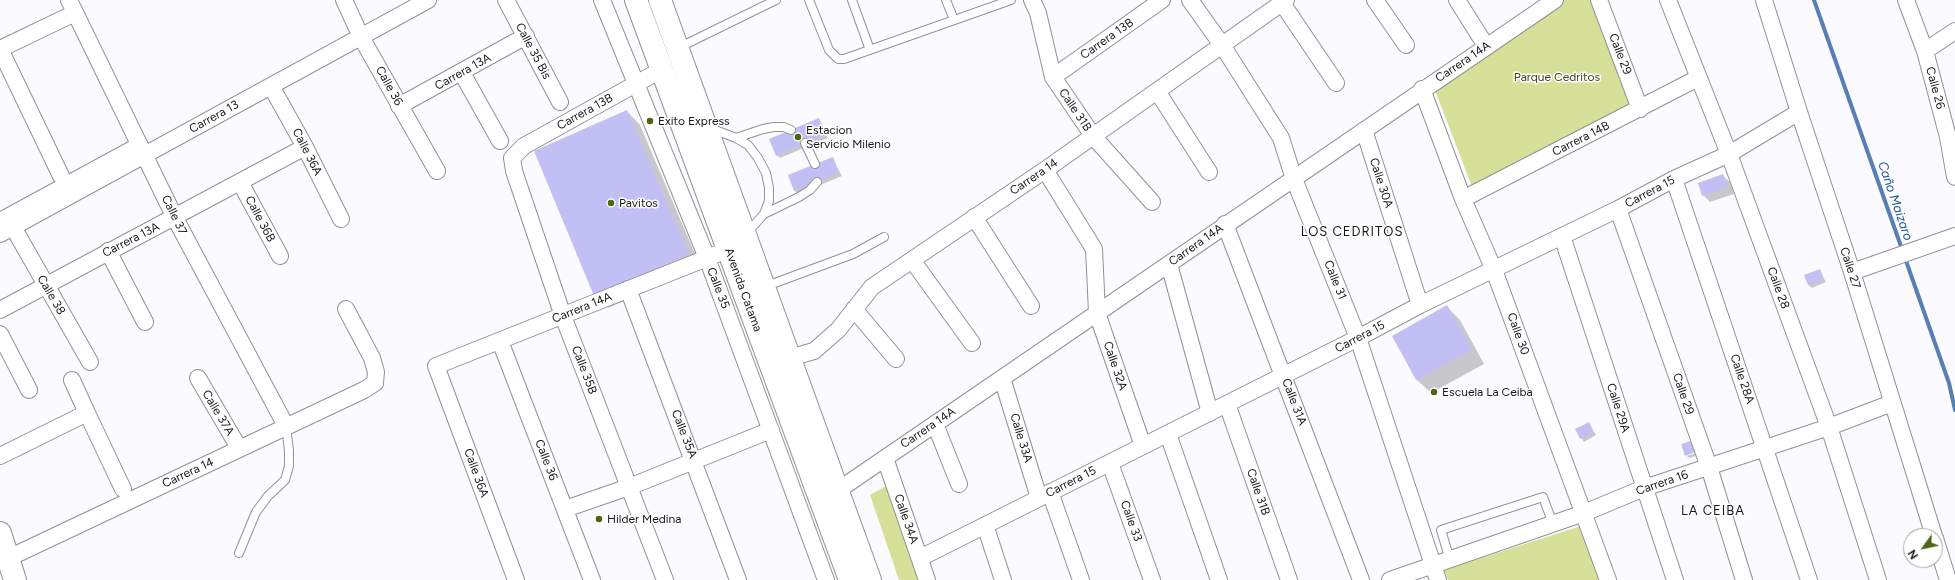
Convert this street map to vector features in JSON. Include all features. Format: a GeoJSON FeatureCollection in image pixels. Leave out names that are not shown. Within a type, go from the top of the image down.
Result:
{"type":"FeatureCollection","features":[{"type":"Feature","properties":{"kind":"main road","name":"Avenida Catama"},"geometry":{"type":"LineString","coordinates":[[636,0],[850,580]]}},
{"type":"Feature","properties":{"kind":"main road","name":"Avenida Catama"},"geometry":{"type":"LineString","coordinates":[[660,0],[704,126],[745,234],[870,580]]}},
{"type":"Feature","properties":{"kind":"main road"},"geometry":{"type":"LineString","coordinates":[[0,534],[5,560],[15,580]]}},
{"type":"Feature","properties":{"kind":"street","name":"Calle 36"},"geometry":{"type":"LineString","coordinates":[[344,0],[361,37],[437,171]]}},
{"type":"Feature","properties":{"kind":"street","name":"Carrera 13"},"geometry":{"type":"LineString","coordinates":[[4,228],[143,150],[271,86],[428,0]]}},
{"type":"Feature","properties":{"kind":"street","name":"Calle 35 Bis"},"geometry":{"type":"LineString","coordinates":[[506,0],[560,102]]}},
{"type":"Feature","properties":{"kind":"street","name":"Calle 35"},"geometry":{"type":"LineString","coordinates":[[602,0],[707,258],[826,580]]}},
{"type":"Feature","properties":{"kind":"street","name":"Calle 31B"},"geometry":{"type":"LineString","coordinates":[[1032,0],[1038,13],[1053,77],[1093,136],[1152,202]]}},
{"type":"Feature","properties":{"kind":"street","name":"Carrera 13B"},"geometry":{"type":"LineString","coordinates":[[1053,77],[1162,0]]}},
{"type":"Feature","properties":{"kind":"street","name":"Calle 31"},"geometry":{"type":"LineString","coordinates":[[1190,0],[1222,45],[1281,138],[1294,178],[1358,338],[1436,573]]}},
{"type":"Feature","properties":{"kind":"street"},"geometry":{"type":"LineString","coordinates":[[1375,0],[1406,45]]}},
{"type":"Feature","properties":{"kind":"street"},"geometry":{"type":"LineString","coordinates":[[1457,0],[1486,46]]}},
{"type":"Feature","properties":{"kind":"street","name":"Carrera 14A"},"geometry":{"type":"LineString","coordinates":[[837,491],[1422,89],[1555,0]]}},
{"type":"Feature","properties":{"kind":"street","name":"Calle 29"},"geometry":{"type":"LineString","coordinates":[[1599,0],[1640,109]]}},
{"type":"Feature","properties":{"kind":"street","name":"Calle 28"},"geometry":{"type":"LineString","coordinates":[[1668,0],[1729,154],[1829,427],[1878,580]]}},
{"type":"Feature","properties":{"kind":"street","name":"Calle 27"},"geometry":{"type":"LineString","coordinates":[[1764,0],[1852,272],[1932,528]]}},
{"type":"Feature","properties":{"kind":"street","name":"Calle 26"},"geometry":{"type":"LineString","coordinates":[[1906,0],[1925,51],[1952,135],[1955,177]]}},
{"type":"Feature","properties":{"kind":"street","name":"Carrera 14"},"geometry":{"type":"LineString","coordinates":[[789,358],[814,351],[838,330],[872,287],[1045,170],[1282,1]]}},
{"type":"Feature","properties":{"kind":"street"},"geometry":{"type":"LineString","coordinates":[[1282,1],[1336,83]]}},
{"type":"Feature","properties":{"kind":"street"},"geometry":{"type":"LineString","coordinates":[[62,176],[0,49],[72,6]]}},
{"type":"Feature","properties":{"kind":"street","name":"Calle 37"},"geometry":{"type":"LineString","coordinates":[[72,6],[175,218],[286,426]]}},
{"type":"Feature","properties":{"kind":"street"},"geometry":{"type":"LineString","coordinates":[[1925,51],[1955,32]]}},
{"type":"Feature","properties":{"kind":"street","name":"Carrera 13A"},"geometry":{"type":"LineString","coordinates":[[399,106],[462,73],[526,36]]}},
{"type":"Feature","properties":{"kind":"street","name":"Carrera 13B"},"geometry":{"type":"LineString","coordinates":[[512,158],[524,146],[662,70]]}},
{"type":"Feature","properties":{"kind":"street"},"geometry":{"type":"LineString","coordinates":[[462,73],[500,141]]}},
{"type":"Feature","properties":{"kind":"street","name":"Carrera 14B"},"geometry":{"type":"LineString","coordinates":[[1463,199],[1698,78]]}},
{"type":"Feature","properties":{"kind":"street","name":"Calle 36A"},"geometry":{"type":"LineString","coordinates":[[271,86],[305,147],[340,219]]}},
{"type":"Feature","properties":{"kind":"street","name":"Calle 30"},"geometry":{"type":"LineString","coordinates":[[1422,89],[1463,199],[1494,270],[1608,580]]}},
{"type":"Feature","properties":{"kind":"street"},"geometry":{"type":"LineString","coordinates":[[1157,91],[1209,172]]}},
{"type":"Feature","properties":{"kind":"street","name":"Carrera 15"},"geometry":{"type":"LineString","coordinates":[[920,558],[1284,376],[1420,305],[1618,209],[1674,179],[1729,154],[1799,112]]}},
{"type":"Feature","properties":{"kind":"street","name":"Calle 30A"},"geometry":{"type":"LineString","coordinates":[[1364,130],[1420,305]]}},
{"type":"Feature","properties":{"kind":"street","name":"Carrera 13A"},"geometry":{"type":"LineString","coordinates":[[0,310],[108,251],[175,218],[305,147]]}},
{"type":"Feature","properties":{"kind":"street","name":"Calle 35B"},"geometry":{"type":"LineString","coordinates":[[512,158],[514,170],[563,316],[665,580]]}},
{"type":"Feature","properties":{"kind":"street","name":"Calle 32A"},"geometry":{"type":"LineString","coordinates":[[1045,170],[1094,249],[1094,284],[1097,313],[1144,446]]}},
{"type":"Feature","properties":{"kind":"street","name":"Calle 28A"},"geometry":{"type":"LineString","coordinates":[[1674,179],[1809,580]]}},
{"type":"Feature","properties":{"kind":"street","name":"Calle 36B"},"geometry":{"type":"LineString","coordinates":[[240,182],[280,256]]}},
{"type":"Feature","properties":{"kind":"street","name":"Calle 29"},"geometry":{"type":"LineString","coordinates":[[1618,209],[1709,467],[1744,580]]}},
{"type":"Feature","properties":{"kind":"street"},"geometry":{"type":"LineString","coordinates":[[974,217],[1031,306]]}},
{"type":"Feature","properties":{"kind":"street","name":"Calle 31A"},"geometry":{"type":"LineString","coordinates":[[1225,224],[1284,376],[1360,580]]}},
{"type":"Feature","properties":{"kind":"street","name":"Calle 38"},"geometry":{"type":"LineString","coordinates":[[4,228],[46,285],[90,362]]}},
{"type":"Feature","properties":{"kind":"street","name":"Calle 29A"},"geometry":{"type":"LineString","coordinates":[[1562,236],[1675,580]]}},
{"type":"Feature","properties":{"kind":"street"},"geometry":{"type":"LineString","coordinates":[[1852,272],[1955,236]]}},
{"type":"Feature","properties":{"kind":"street","name":"Carrera 14A"},"geometry":{"type":"LineString","coordinates":[[436,366],[728,250]]}},
{"type":"Feature","properties":{"kind":"street"},"geometry":{"type":"LineString","coordinates":[[108,251],[145,322]]}},
{"type":"Feature","properties":{"kind":"street"},"geometry":{"type":"LineString","coordinates":[[912,260],[972,343]]}},
{"type":"Feature","properties":{"kind":"street"},"geometry":{"type":"LineString","coordinates":[[1169,264],[1210,412]]}},
{"type":"Feature","properties":{"kind":"street","name":"Calle 35A"},"geometry":{"type":"LineString","coordinates":[[628,289],[695,461],[738,580]]}},
{"type":"Feature","properties":{"kind":"street","name":"Carrera 14"},"geometry":{"type":"LineString","coordinates":[[5,560],[364,390],[374,382],[376,372],[372,358],[346,309]]}},
{"type":"Feature","properties":{"kind":"street"},"geometry":{"type":"LineString","coordinates":[[854,309],[896,359]]}},
{"type":"Feature","properties":{"kind":"street"},"geometry":{"type":"LineString","coordinates":[[0,334],[29,390]]}},
{"type":"Feature","properties":{"kind":"street","name":"Calle 36"},"geometry":{"type":"LineString","coordinates":[[500,341],[592,580]]}},
{"type":"Feature","properties":{"kind":"street","name":"Calle 36A"},"geometry":{"type":"LineString","coordinates":[[436,366],[516,580]]}},
{"type":"Feature","properties":{"kind":"street","name":"Calle 37A"},"geometry":{"type":"LineString","coordinates":[[198,378],[239,448]]}},
{"type":"Feature","properties":{"kind":"street","name":"Calle 33A"},"geometry":{"type":"LineString","coordinates":[[1002,378],[1045,495],[1081,580]]}},
{"type":"Feature","properties":{"kind":"street"},"geometry":{"type":"LineString","coordinates":[[72,380],[123,489]]}},
{"type":"Feature","properties":{"kind":"street","name":"Carrera 16"},"geometry":{"type":"LineString","coordinates":[[1390,580],[1436,573],[1450,560],[1584,513],[1644,488],[1829,427],[1892,403]]}},
{"type":"Feature","properties":{"kind":"street","name":"Calle 31B"},"geometry":{"type":"LineString","coordinates":[[1227,404],[1289,580]]}},
{"type":"Feature","properties":{"kind":"street"},"geometry":{"type":"LineString","coordinates":[[0,456],[87,413]]}},
{"type":"Feature","properties":{"kind":"street"},"geometry":{"type":"LineString","coordinates":[[935,424],[959,484]]}},
{"type":"Feature","properties":{"kind":"street"},"geometry":{"type":"LineString","coordinates":[[565,508],[629,487],[771,430]]}},
{"type":"Feature","properties":{"kind":"street"},"geometry":{"type":"LineString","coordinates":[[1168,434],[1219,580]]}},
{"type":"Feature","properties":{"kind":"street","name":"Calle 34A"},"geometry":{"type":"LineString","coordinates":[[885,458],[927,580]]}},
{"type":"Feature","properties":{"kind":"street","name":"Calle 33"},"geometry":{"type":"LineString","coordinates":[[1110,462],[1152,580]]}},
{"type":"Feature","properties":{"kind":"street"},"geometry":{"type":"LineString","coordinates":[[984,525],[1003,580]]}},
{"type":"Feature","properties":{"kind":"street","name":"Calle 27"},"geometry":{"type":"LineString","coordinates":[[1943,563],[1948,580]]}},
{"type":"Feature","properties":{"kind":"lane"},"geometry":{"type":"LineString","coordinates":[[677,49],[776,0]]}},
{"type":"Feature","properties":{"kind":"lane"},"geometry":{"type":"LineString","coordinates":[[809,0],[833,56],[838,59],[844,59],[1011,0]]}},
{"type":"Feature","properties":{"kind":"lane"},"geometry":{"type":"LineString","coordinates":[[852,0],[870,50]]}},
{"type":"Feature","properties":{"kind":"lane"},"geometry":{"type":"LineString","coordinates":[[946,0],[954,20]]}},
{"type":"Feature","properties":{"kind":"lane"},"geometry":{"type":"LineString","coordinates":[[704,126],[736,138],[748,145],[758,158],[766,173],[769,188],[769,202],[764,214]]}},
{"type":"Feature","properties":{"kind":"lane"},"geometry":{"type":"LineString","coordinates":[[736,138],[774,127],[784,127],[791,130]]}},
{"type":"Feature","properties":{"kind":"lane"},"geometry":{"type":"LineString","coordinates":[[805,143],[815,164]]}},
{"type":"Feature","properties":{"kind":"lane"},"geometry":{"type":"LineString","coordinates":[[745,234],[764,214],[799,197],[810,190],[817,182]]}},
{"type":"Feature","properties":{"kind":"lane"},"geometry":{"type":"LineString","coordinates":[[764,287],[853,254],[884,237]]}},
{"type":"Feature","properties":{"kind":"lane"},"geometry":{"type":"LineString","coordinates":[[239,552],[256,512],[268,496],[285,480],[289,466],[286,426]]}},
{"type":"Feature","properties":{"kind":"lane"},"geometry":{"type":"LineString","coordinates":[[1450,560],[1441,530],[1543,497],[1553,524]]}},
{"type":"Feature","properties":{"kind":"green space","name":"Parque Cedritos"},"geometry":{"type":"Polygon","coordinates":[[[1556,0],[1598,0],[1638,108],[1474,192],[1433,85],[1556,0]]]}},
{"type":"Feature","properties":{"kind":"green space"},"geometry":{"type":"Polygon","coordinates":[[[888,485],[922,580],[899,580],[870,495],[888,485]]]}},
{"type":"Feature","properties":{"kind":"green space"},"geometry":{"type":"Polygon","coordinates":[[[1584,525],[1601,580],[1448,580],[1444,570],[1584,525]]]}},
{"type":"Feature","properties":{"kind":"building","name":"Pavitos"},"geometry":{"type":"Polygon","coordinates":[[[627,110],[689,254],[594,296],[534,151],[627,110]]]}},
{"type":"Feature","properties":{"kind":"building","name":"Estacion Servicio Milenio"},"geometry":{"type":"Polygon","coordinates":[[[819,118],[826,134],[776,156],[769,139],[819,118]]]}},
{"type":"Feature","properties":{"kind":"building","name":"Estacion Servicio Milenio"},"geometry":{"type":"Polygon","coordinates":[[[833,157],[839,172],[794,191],[788,175],[833,157]]]}},
{"type":"Feature","properties":{"kind":"building"},"geometry":{"type":"Polygon","coordinates":[[[1723,174],[1728,187],[1702,196],[1698,183],[1723,174]]]}},
{"type":"Feature","properties":{"kind":"building"},"geometry":{"type":"Polygon","coordinates":[[[1820,269],[1824,279],[1808,285],[1804,275],[1820,269]]]}},
{"type":"Feature","properties":{"kind":"building"},"geometry":{"type":"Polygon","coordinates":[[[1447,305],[1472,350],[1416,380],[1392,336],[1447,305]]]}},
{"type":"Feature","properties":{"kind":"building"},"geometry":{"type":"Polygon","coordinates":[[[1589,422],[1594,432],[1580,439],[1575,429],[1589,422]]]}},
{"type":"Feature","properties":{"kind":"building"},"geometry":{"type":"Polygon","coordinates":[[[1694,440],[1698,451],[1685,456],[1681,444],[1694,440]]]}},
{"type":"Feature","properties":{"kind":"waterway","name":"Caño Maizaro"},"geometry":{"type":"LineString","coordinates":[[1814,0],[1903,252]]}},
{"type":"Feature","properties":{"kind":"waterway","name":"Caño Maizaro"},"geometry":{"type":"LineString","coordinates":[[1905,258],[1949,383],[1955,410]]}},
{"type":"Feature","properties":{"kind":"place","name":"Exito Express"},"geometry":{"type":"Point","coordinates":[650,121]}},
{"type":"Feature","properties":{"kind":"place","name":"Estacion Servicio Milenio"},"geometry":{"type":"Point","coordinates":[798,137]}},
{"type":"Feature","properties":{"kind":"place","name":"Pavitos"},"geometry":{"type":"Point","coordinates":[611,203]}},
{"type":"Feature","properties":{"kind":"place","name":"Escuela La Ceiba"},"geometry":{"type":"Point","coordinates":[1434,392]}},
{"type":"Feature","properties":{"kind":"place","name":"Hilder Medina"},"geometry":{"type":"Point","coordinates":[599,519]}},
{"type":"Feature","properties":{"kind":"district","name":"LOS CEDRITOS"},"geometry":{"type":"Point","coordinates":[1352,232]}},
{"type":"Feature","properties":{"kind":"district","name":"LA CEIBA"},"geometry":{"type":"Point","coordinates":[1713,511]}}]}
